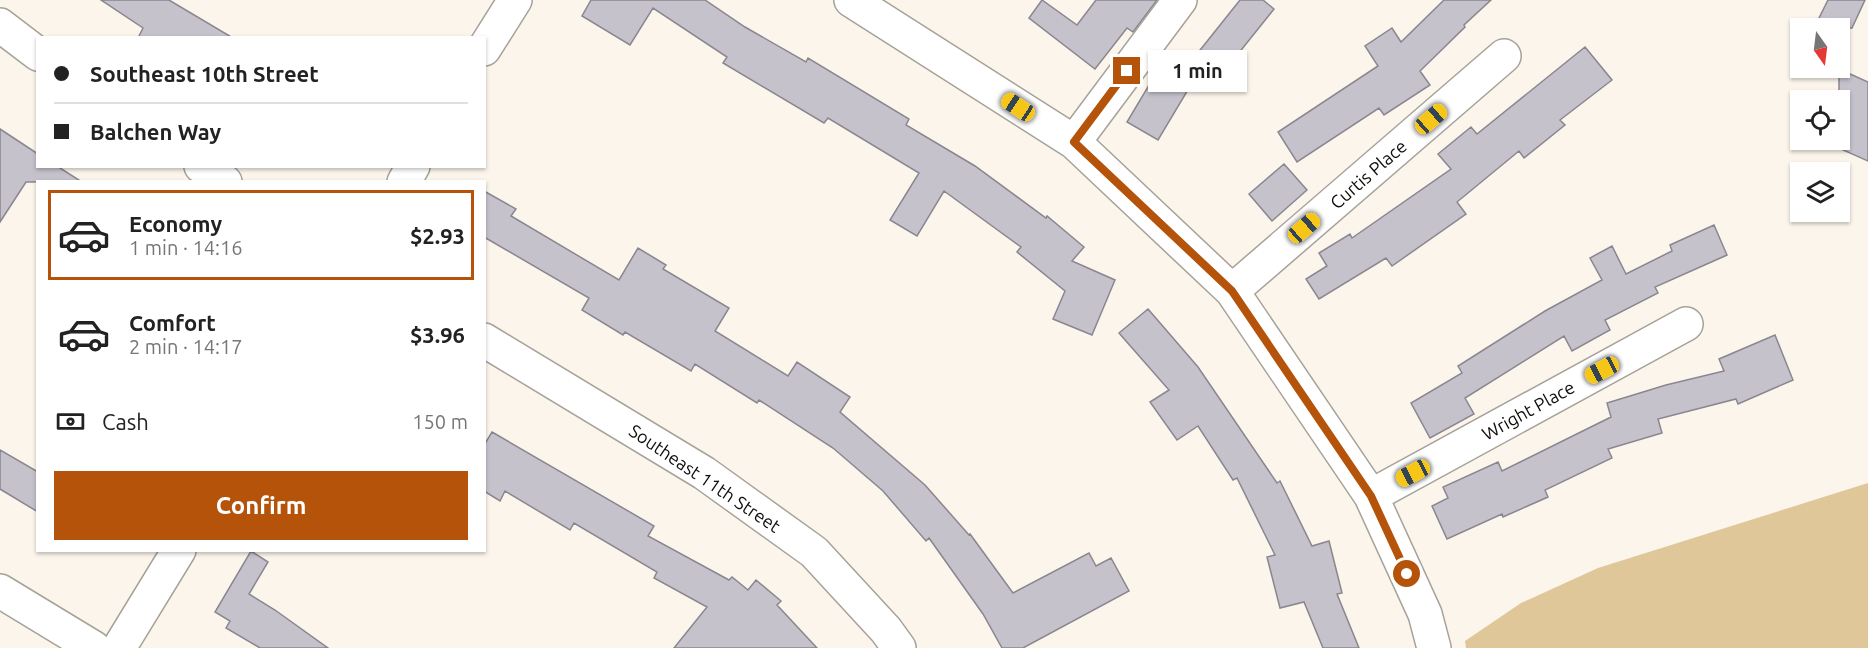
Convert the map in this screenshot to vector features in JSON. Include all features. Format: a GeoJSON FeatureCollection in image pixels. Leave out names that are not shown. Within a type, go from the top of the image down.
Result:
{"type":"FeatureCollection","features":[{"type":"Feature","properties":{"kind":"street"},"geometry":{"type":"LineString","coordinates":[[486,46],[515,0]]}},
{"type":"Feature","properties":{"kind":"street"},"geometry":{"type":"LineString","coordinates":[[850,0],[1074,142],[1232,291],[1371,496],[1425,614],[1434,648]]}},
{"type":"Feature","properties":{"kind":"street"},"geometry":{"type":"LineString","coordinates":[[1074,142],[1180,0]]}},
{"type":"Feature","properties":{"kind":"street"},"geometry":{"type":"LineString","coordinates":[[0,25],[36,52]]}},
{"type":"Feature","properties":{"kind":"street","name":"Curtis Place"},"geometry":{"type":"LineString","coordinates":[[1232,291],[1504,56]]}},
{"type":"Feature","properties":{"kind":"street"},"geometry":{"type":"LineString","coordinates":[[204,168],[222,180]]}},
{"type":"Feature","properties":{"kind":"street","name":"Wright Place"},"geometry":{"type":"LineString","coordinates":[[1371,496],[1686,324]]}},
{"type":"Feature","properties":{"kind":"street","name":"Southeast 11th Street"},"geometry":{"type":"LineString","coordinates":[[486,341],[704,473],[814,552],[886,630],[898,648]]}},
{"type":"Feature","properties":{"kind":"street"},"geometry":{"type":"LineString","coordinates":[[119,648],[178,552]]}},
{"type":"Feature","properties":{"kind":"street"},"geometry":{"type":"LineString","coordinates":[[0,591],[94,648]]}},
{"type":"Feature","properties":{"kind":"shaded area"},"geometry":{"type":"Polygon","coordinates":[[[1868,483],[1868,648],[1466,648],[1465,641],[1521,603],[1598,568],[1868,483]]]}},
{"type":"Feature","properties":{"kind":"building"},"geometry":{"type":"Polygon","coordinates":[[[101,0],[169,0],[230,36],[139,36],[143,28],[101,0]]]}},
{"type":"Feature","properties":{"kind":"building"},"geometry":{"type":"Polygon","coordinates":[[[591,0],[705,0],[745,27],[806,62],[808,58],[909,119],[906,125],[975,166],[1046,218],[1047,216],[1084,247],[1072,261],[1115,280],[1092,335],[1053,319],[1065,291],[1017,252],[1021,247],[944,191],[917,236],[890,220],[919,173],[828,118],[824,123],[723,63],[727,57],[653,8],[630,45],[582,16],[591,0]]]}},
{"type":"Feature","properties":{"kind":"building"},"geometry":{"type":"Polygon","coordinates":[[[1042,0],[1077,25],[1096,0],[1157,0],[1133,32],[1127,28],[1095,69],[1029,18],[1042,0]]]}},
{"type":"Feature","properties":{"kind":"building"},"geometry":{"type":"Polygon","coordinates":[[[1240,0],[1263,0],[1274,9],[1218,79],[1193,59],[1240,0]]]}},
{"type":"Feature","properties":{"kind":"building"},"geometry":{"type":"Polygon","coordinates":[[[1444,0],[1491,0],[1420,71],[1430,85],[1384,115],[1379,108],[1297,162],[1278,132],[1378,66],[1365,46],[1392,28],[1401,42],[1444,0]]]}},
{"type":"Feature","properties":{"kind":"building"},"geometry":{"type":"Polygon","coordinates":[[[1828,0],[1865,0],[1852,28],[1850,28],[1850,18],[1819,18],[1828,0]]]}},
{"type":"Feature","properties":{"kind":"building"},"geometry":{"type":"Polygon","coordinates":[[[1585,47],[1612,80],[1560,120],[1565,125],[1524,158],[1519,151],[1457,202],[1466,214],[1392,266],[1386,258],[1319,299],[1306,279],[1327,266],[1319,253],[1350,234],[1352,238],[1451,169],[1438,154],[1471,127],[1477,134],[1585,47]]]}},
{"type":"Feature","properties":{"kind":"building"},"geometry":{"type":"Polygon","coordinates":[[[1164,60],[1195,78],[1158,140],[1127,122],[1164,60]]]}},
{"type":"Feature","properties":{"kind":"building"},"geometry":{"type":"Polygon","coordinates":[[[1850,74],[1868,82],[1868,161],[1843,150],[1850,150],[1850,90],[1839,90],[1839,78],[1850,78],[1850,74]]]}},
{"type":"Feature","properties":{"kind":"building"},"geometry":{"type":"Polygon","coordinates":[[[0,129],[36,153],[36,168],[60,168],[79,180],[26,182],[0,222],[0,129]]]}},
{"type":"Feature","properties":{"kind":"building"},"geometry":{"type":"Polygon","coordinates":[[[1284,164],[1307,190],[1272,221],[1249,194],[1284,164]]]}},
{"type":"Feature","properties":{"kind":"building"},"geometry":{"type":"Polygon","coordinates":[[[486,192],[516,209],[511,216],[619,280],[638,248],[666,265],[663,269],[729,308],[715,331],[788,376],[797,362],[850,397],[840,412],[925,485],[970,534],[1013,593],[1089,553],[1096,566],[1111,558],[1129,591],[1023,648],[1002,648],[983,614],[929,538],[926,541],[883,491],[833,448],[759,400],[757,403],[695,364],[691,371],[625,332],[623,335],[582,310],[589,298],[486,238],[486,192]]]}},
{"type":"Feature","properties":{"kind":"building"},"geometry":{"type":"Polygon","coordinates":[[[1714,225],[1727,255],[1655,287],[1658,293],[1605,320],[1610,330],[1572,351],[1564,336],[1465,398],[1474,414],[1430,438],[1411,403],[1462,373],[1458,366],[1545,311],[1602,280],[1590,258],[1612,246],[1626,274],[1672,251],[1670,245],[1714,225]]]}},
{"type":"Feature","properties":{"kind":"building"},"geometry":{"type":"Polygon","coordinates":[[[1148,309],[1198,367],[1277,483],[1280,481],[1312,546],[1329,541],[1342,593],[1337,594],[1359,648],[1323,648],[1304,602],[1280,608],[1267,557],[1275,555],[1237,478],[1233,480],[1198,426],[1177,440],[1150,402],[1169,390],[1119,333],[1148,309]]]}},
{"type":"Feature","properties":{"kind":"building"},"geometry":{"type":"Polygon","coordinates":[[[1775,335],[1793,380],[1738,404],[1736,399],[1658,419],[1662,433],[1608,449],[1612,458],[1545,490],[1548,497],[1503,517],[1502,514],[1447,539],[1432,506],[1448,498],[1443,487],[1498,462],[1502,471],[1611,417],[1607,403],[1724,371],[1719,359],[1775,335]]]}},
{"type":"Feature","properties":{"kind":"building"},"geometry":{"type":"Polygon","coordinates":[[[492,432],[654,526],[648,536],[729,580],[732,577],[748,590],[756,580],[781,601],[777,605],[817,648],[674,648],[707,607],[654,578],[657,572],[574,523],[570,530],[505,491],[500,501],[486,492],[486,442],[492,432]]]}},
{"type":"Feature","properties":{"kind":"building"},"geometry":{"type":"Polygon","coordinates":[[[0,450],[36,471],[36,511],[0,489],[0,450]]]}},
{"type":"Feature","properties":{"kind":"building"},"geometry":{"type":"Polygon","coordinates":[[[250,552],[253,552],[268,562],[249,594],[328,648],[260,648],[226,628],[230,621],[215,612],[250,552]]]}},
{"type":"Feature","properties":{"kind":"route"},"geometry":{"type":"LineString","coordinates":[[1127,71],[1074,142],[1232,291],[1371,496],[1407,574]]}}]}
